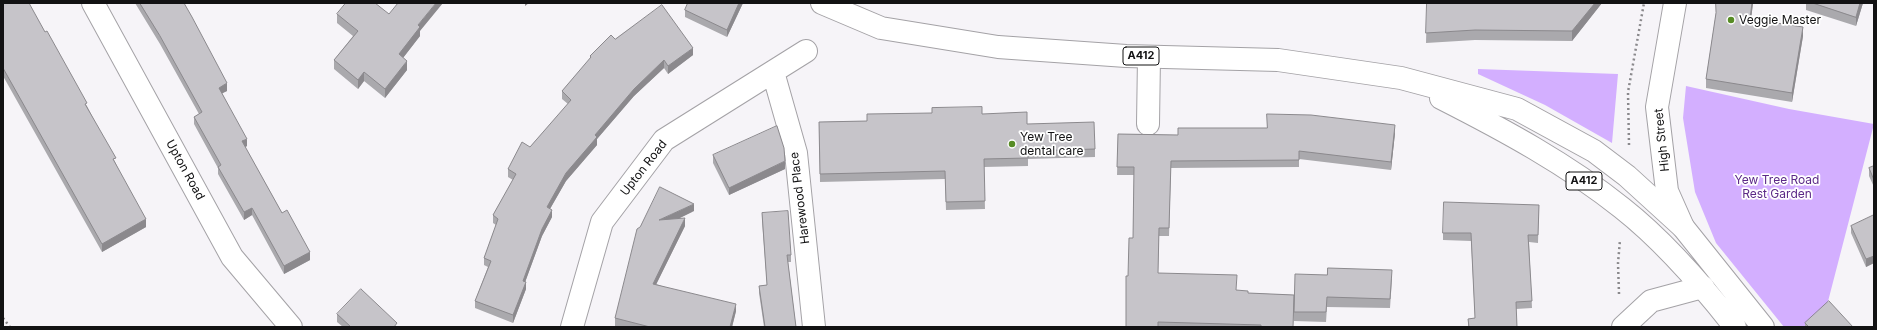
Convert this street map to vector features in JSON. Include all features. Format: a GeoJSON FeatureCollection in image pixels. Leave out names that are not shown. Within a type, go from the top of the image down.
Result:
{"type":"FeatureCollection","features":[{"type":"Feature","properties":{"kind":"main road","name":"Upton Road"},"geometry":{"type":"LineString","coordinates":[[93,3],[232,257],[291,327]]}},
{"type":"Feature","properties":{"kind":"main road","name":"A412"},"geometry":{"type":"LineString","coordinates":[[822,3],[881,28],[998,47],[1149,57],[1278,60],[1401,78],[1516,109],[1594,151],[1627,176],[1683,227],[1763,327]]}},
{"type":"Feature","properties":{"kind":"main road","name":"High Street"},"geometry":{"type":"LineString","coordinates":[[1675,3],[1657,108],[1667,191],[1683,227]]}},
{"type":"Feature","properties":{"kind":"main road","name":"Upton Road"},"geometry":{"type":"LineString","coordinates":[[572,327],[602,222],[664,140],[806,52]]}},
{"type":"Feature","properties":{"kind":"main road"},"geometry":{"type":"LineString","coordinates":[[1148,124],[1149,57]]}},
{"type":"Feature","properties":{"kind":"main road","name":"Harewood Place"},"geometry":{"type":"LineString","coordinates":[[773,72],[796,154],[814,327]]}},
{"type":"Feature","properties":{"kind":"main road","name":"A412"},"geometry":{"type":"LineString","coordinates":[[1401,78],[1503,130],[1568,170],[1622,208],[1703,287],[1734,327]]}},
{"type":"Feature","properties":{"kind":"main road"},"geometry":{"type":"LineString","coordinates":[[1623,327],[1651,301],[1703,287]]}},
{"type":"Feature","properties":{"kind":"path"},"geometry":{"type":"LineString","coordinates":[[1629,152],[1628,92],[1644,3]]}},
{"type":"Feature","properties":{"kind":"path"},"geometry":{"type":"LineString","coordinates":[[3,318],[10,327]]}},
{"type":"Feature","properties":{"kind":"green space"},"geometry":{"type":"Polygon","coordinates":[[[1478,69],[1618,74],[1612,143],[1545,105],[1478,74],[1478,69]]]}},
{"type":"Feature","properties":{"kind":"green space","name":"Yew Tree Road Rest Garden"},"geometry":{"type":"Polygon","coordinates":[[[1686,86],[1789,109],[1874,124],[1825,313],[1809,327],[1784,327],[1716,243],[1695,192],[1683,118],[1686,86]]]}},
{"type":"Feature","properties":{"kind":"building"},"geometry":{"type":"Polygon","coordinates":[[[3,3],[29,3],[45,32],[47,31],[87,103],[85,104],[116,158],[113,159],[146,219],[102,244],[3,68],[3,3]]]}},
{"type":"Feature","properties":{"kind":"building"},"geometry":{"type":"Polygon","coordinates":[[[140,3],[184,3],[227,83],[219,88],[247,139],[242,141],[282,213],[287,210],[310,252],[284,266],[252,208],[244,212],[218,167],[221,165],[194,117],[202,112],[140,3]]]}},
{"type":"Feature","properties":{"kind":"building"},"geometry":{"type":"Polygon","coordinates":[[[346,3],[375,3],[389,14],[398,3],[436,3],[418,25],[420,27],[399,54],[407,61],[385,89],[364,72],[358,80],[334,60],[358,31],[337,14],[346,3]]]}},
{"type":"Feature","properties":{"kind":"building"},"geometry":{"type":"Polygon","coordinates":[[[688,3],[739,3],[727,30],[685,10],[688,3]]]}},
{"type":"Feature","properties":{"kind":"building"},"geometry":{"type":"Polygon","coordinates":[[[1427,3],[1595,3],[1572,31],[1475,30],[1426,33],[1427,3]]]}},
{"type":"Feature","properties":{"kind":"building"},"geometry":{"type":"Polygon","coordinates":[[[1716,3],[1752,3],[1750,19],[1803,27],[1792,93],[1706,79],[1716,13],[1716,3]]]}},
{"type":"Feature","properties":{"kind":"building"},"geometry":{"type":"Polygon","coordinates":[[[1813,3],[1860,3],[1856,17],[1813,3]]]}},
{"type":"Feature","properties":{"kind":"building"},"geometry":{"type":"Polygon","coordinates":[[[662,5],[693,48],[668,66],[664,60],[634,89],[595,135],[597,137],[566,173],[547,207],[552,210],[542,229],[523,281],[526,282],[513,315],[475,301],[491,261],[484,258],[498,219],[493,215],[516,174],[508,169],[522,142],[530,147],[571,100],[562,91],[591,57],[590,56],[611,35],[615,39],[662,5]]]}},
{"type":"Feature","properties":{"kind":"building"},"geometry":{"type":"Polygon","coordinates":[[[982,107],[982,114],[1027,112],[1027,124],[1094,122],[1095,149],[1028,151],[1028,158],[984,159],[985,201],[946,202],[945,171],[820,174],[819,122],[867,121],[867,114],[932,113],[932,108],[982,107]]]}},
{"type":"Feature","properties":{"kind":"building"},"geometry":{"type":"Polygon","coordinates":[[[1267,114],[1311,115],[1395,125],[1391,162],[1299,151],[1299,160],[1171,161],[1169,228],[1159,228],[1158,273],[1237,275],[1236,290],[1248,291],[1248,293],[1294,295],[1293,327],[1158,322],[1158,327],[1126,327],[1126,276],[1128,276],[1129,238],[1133,238],[1134,167],[1117,167],[1118,134],[1178,135],[1178,128],[1267,128],[1267,114]]]}},
{"type":"Feature","properties":{"kind":"building"},"geometry":{"type":"Polygon","coordinates":[[[777,126],[784,148],[785,161],[729,188],[713,155],[777,126]]]}},
{"type":"Feature","properties":{"kind":"building"},"geometry":{"type":"Polygon","coordinates":[[[1874,166],[1874,180],[1869,168],[1874,166]]]}},
{"type":"Feature","properties":{"kind":"building"},"geometry":{"type":"Polygon","coordinates":[[[660,187],[694,204],[659,220],[685,218],[653,284],[736,304],[730,327],[650,327],[615,318],[637,229],[640,227],[660,187]]]}},
{"type":"Feature","properties":{"kind":"building"},"geometry":{"type":"Polygon","coordinates":[[[1444,202],[1539,205],[1538,235],[1528,235],[1532,301],[1516,302],[1517,327],[1469,327],[1468,319],[1475,318],[1471,233],[1443,233],[1444,202]]]}},
{"type":"Feature","properties":{"kind":"building"},"geometry":{"type":"Polygon","coordinates":[[[788,211],[791,255],[787,255],[796,327],[765,327],[759,286],[767,285],[762,213],[788,211]]]}},
{"type":"Feature","properties":{"kind":"building"},"geometry":{"type":"Polygon","coordinates":[[[1874,215],[1874,256],[1866,259],[1851,226],[1874,215]]]}},
{"type":"Feature","properties":{"kind":"building"},"geometry":{"type":"Polygon","coordinates":[[[1328,268],[1392,270],[1390,299],[1327,297],[1326,312],[1294,312],[1295,274],[1327,275],[1328,268]]]}},
{"type":"Feature","properties":{"kind":"building"},"geometry":{"type":"Polygon","coordinates":[[[361,289],[397,323],[394,327],[351,327],[337,314],[361,289]]]}},
{"type":"Feature","properties":{"kind":"building"},"geometry":{"type":"Polygon","coordinates":[[[1829,301],[1853,327],[1809,327],[1805,323],[1829,301]]]}},
{"type":"Feature","properties":{"kind":"place","name":"Veggie Master"},"geometry":{"type":"Point","coordinates":[1731,20]}},
{"type":"Feature","properties":{"kind":"place","name":"Yew Tree dental care"},"geometry":{"type":"Point","coordinates":[1012,144]}}]}
